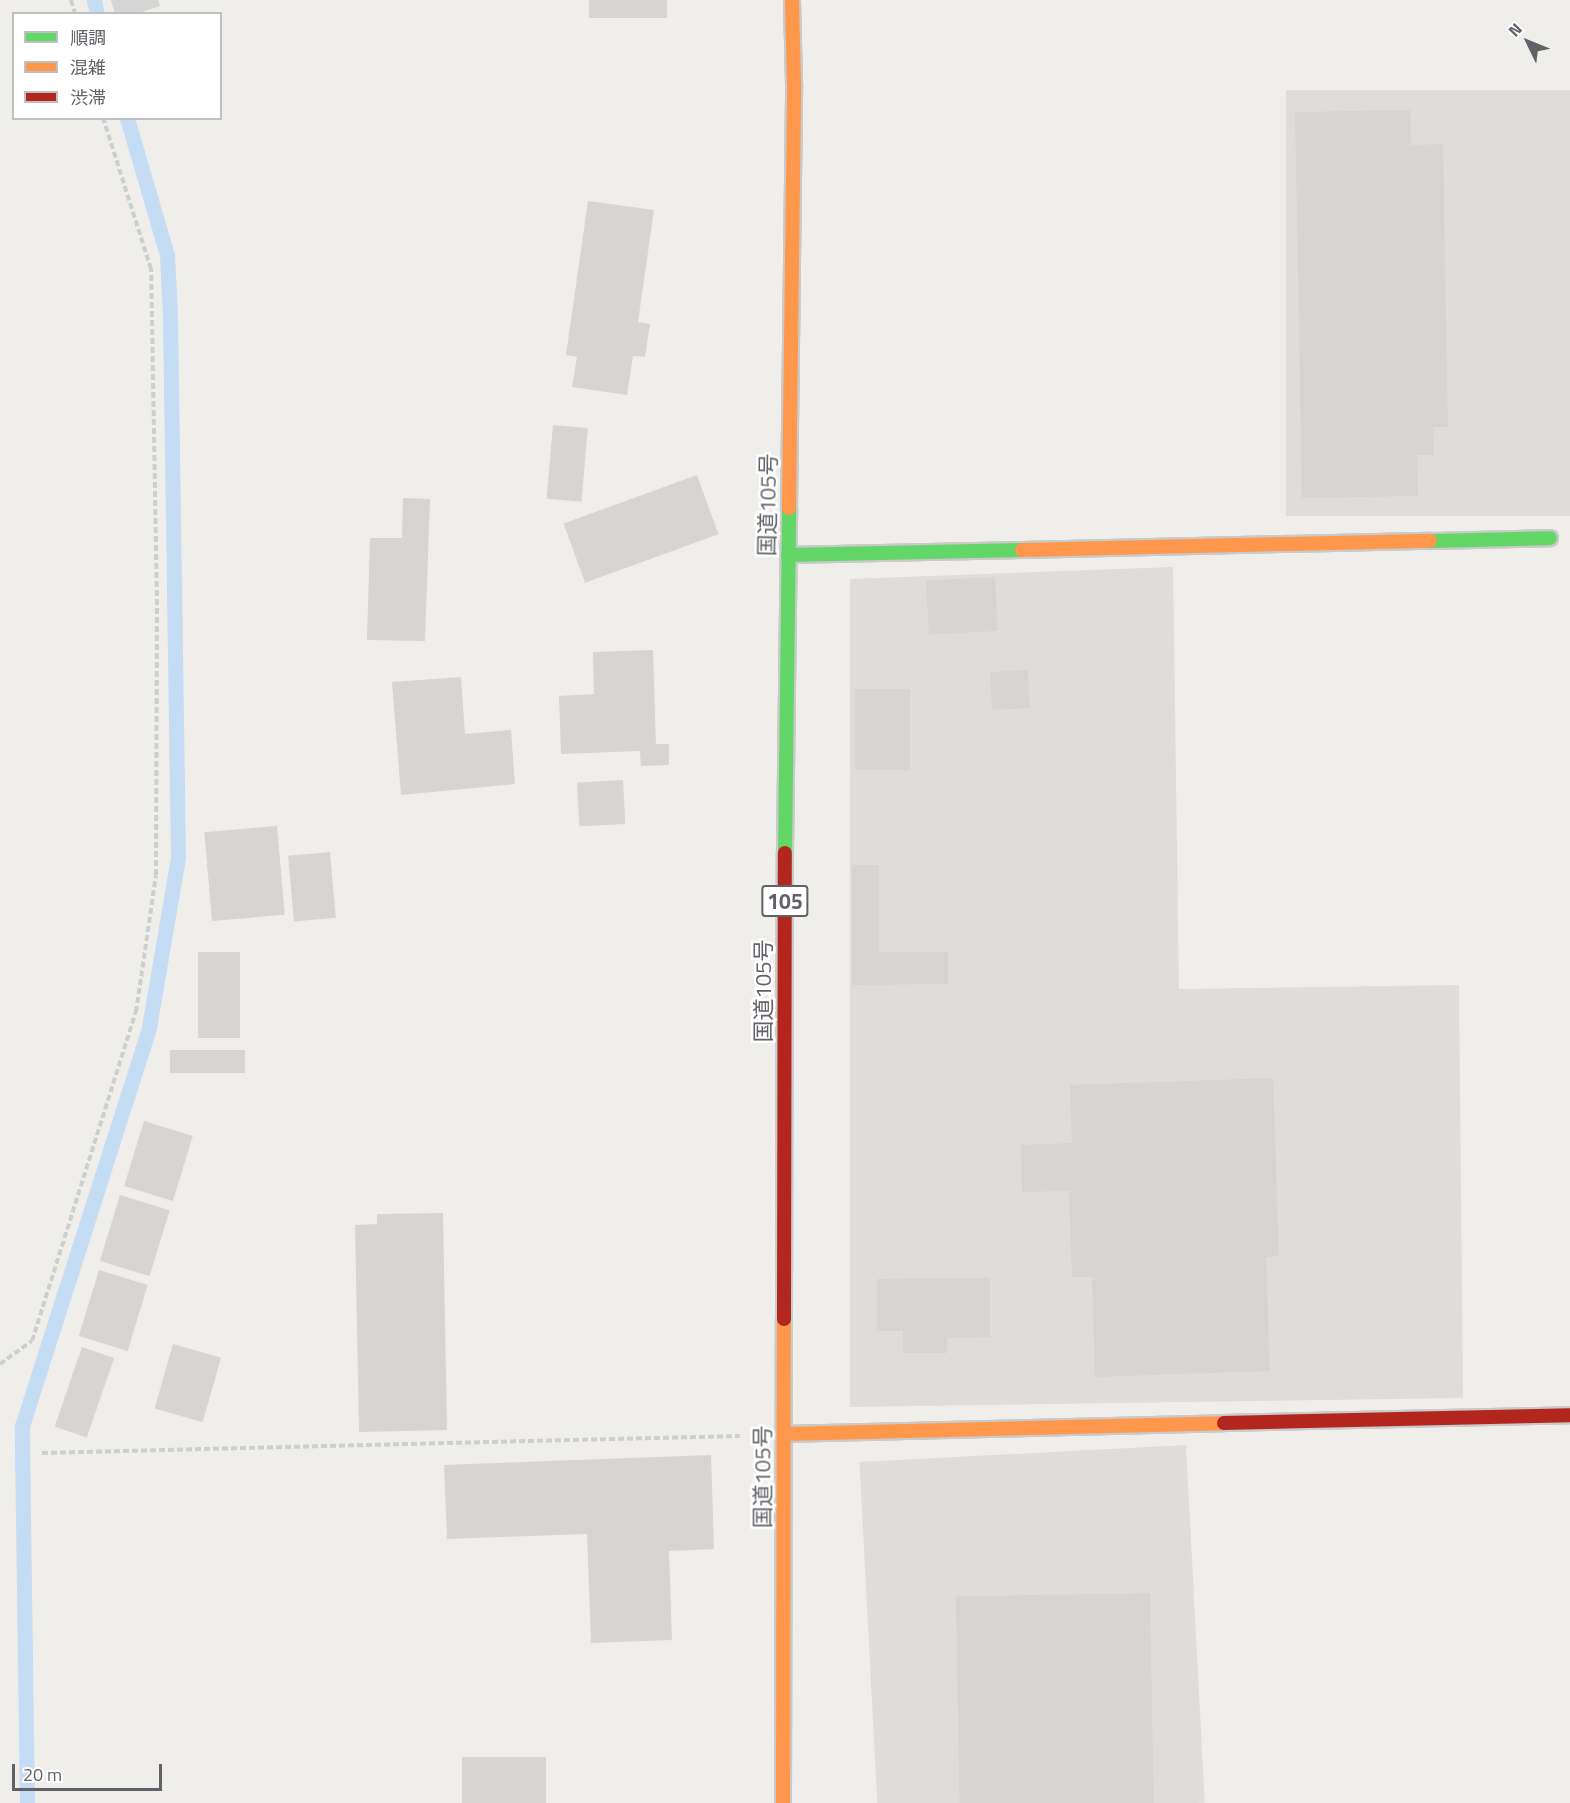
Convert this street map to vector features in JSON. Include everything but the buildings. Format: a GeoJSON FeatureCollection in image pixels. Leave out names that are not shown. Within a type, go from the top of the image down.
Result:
{"type":"FeatureCollection","features":[{"type":"Feature","properties":{"kind":"main road","name":"国道105号"},"geometry":{"type":"LineString","coordinates":[[783,1803],[788,555],[794,83],[792,0]]}},
{"type":"Feature","properties":{"kind":"main road"},"geometry":{"type":"LineString","coordinates":[[788,555],[1550,538]]}},
{"type":"Feature","properties":{"kind":"main road"},"geometry":{"type":"LineString","coordinates":[[784,1434],[1570,1415]]}},
{"type":"Feature","properties":{"kind":"path"},"geometry":{"type":"LineString","coordinates":[[0,1364],[32,1341],[136,1011],[156,875],[157,605],[151,269],[104,120]]}},
{"type":"Feature","properties":{"kind":"path"},"geometry":{"type":"LineString","coordinates":[[42,1453],[784,1434]]}},
{"type":"Feature","properties":{"kind":"shaded area"},"geometry":{"type":"Polygon","coordinates":[[[1286,90],[1570,90],[1570,516],[1286,516],[1286,90]]]}},
{"type":"Feature","properties":{"kind":"shaded area"},"geometry":{"type":"Polygon","coordinates":[[[1173,567],[1179,989],[1459,985],[1463,1398],[850,1407],[850,579],[1173,567]]]}},
{"type":"Feature","properties":{"kind":"shaded area"},"geometry":{"type":"Polygon","coordinates":[[[1186,1445],[1205,1803],[877,1803],[859,1462],[1186,1445]]]}},
{"type":"Feature","properties":{"kind":"waterway"},"geometry":{"type":"LineString","coordinates":[[94,0],[97,12]]}},
{"type":"Feature","properties":{"kind":"waterway"},"geometry":{"type":"LineString","coordinates":[[27,1803],[22,1426],[149,1027],[178,857],[170,315],[167,255],[128,120]]}},
{"type":"Feature","properties":{"kind":"traffic: fast"},"geometry":{"type":"LineString","coordinates":[[785,853],[789,508]]}},
{"type":"Feature","properties":{"kind":"traffic: fast"},"geometry":{"type":"LineString","coordinates":[[1430,541],[1550,538]]}},
{"type":"Feature","properties":{"kind":"traffic: fast"},"geometry":{"type":"LineString","coordinates":[[788,555],[1022,550]]}},
{"type":"Feature","properties":{"kind":"traffic: slow"},"geometry":{"type":"LineString","coordinates":[[789,508],[794,83],[792,0]]}},
{"type":"Feature","properties":{"kind":"traffic: slow"},"geometry":{"type":"LineString","coordinates":[[1022,550],[1430,541]]}},
{"type":"Feature","properties":{"kind":"traffic: slow"},"geometry":{"type":"LineString","coordinates":[[783,1803],[784,1319]]}},
{"type":"Feature","properties":{"kind":"traffic: slow"},"geometry":{"type":"LineString","coordinates":[[784,1434],[1224,1423]]}},
{"type":"Feature","properties":{"kind":"traffic: jam"},"geometry":{"type":"LineString","coordinates":[[784,1319],[785,853]]}},
{"type":"Feature","properties":{"kind":"traffic: jam"},"geometry":{"type":"LineString","coordinates":[[1224,1423],[1570,1415]]}}]}
